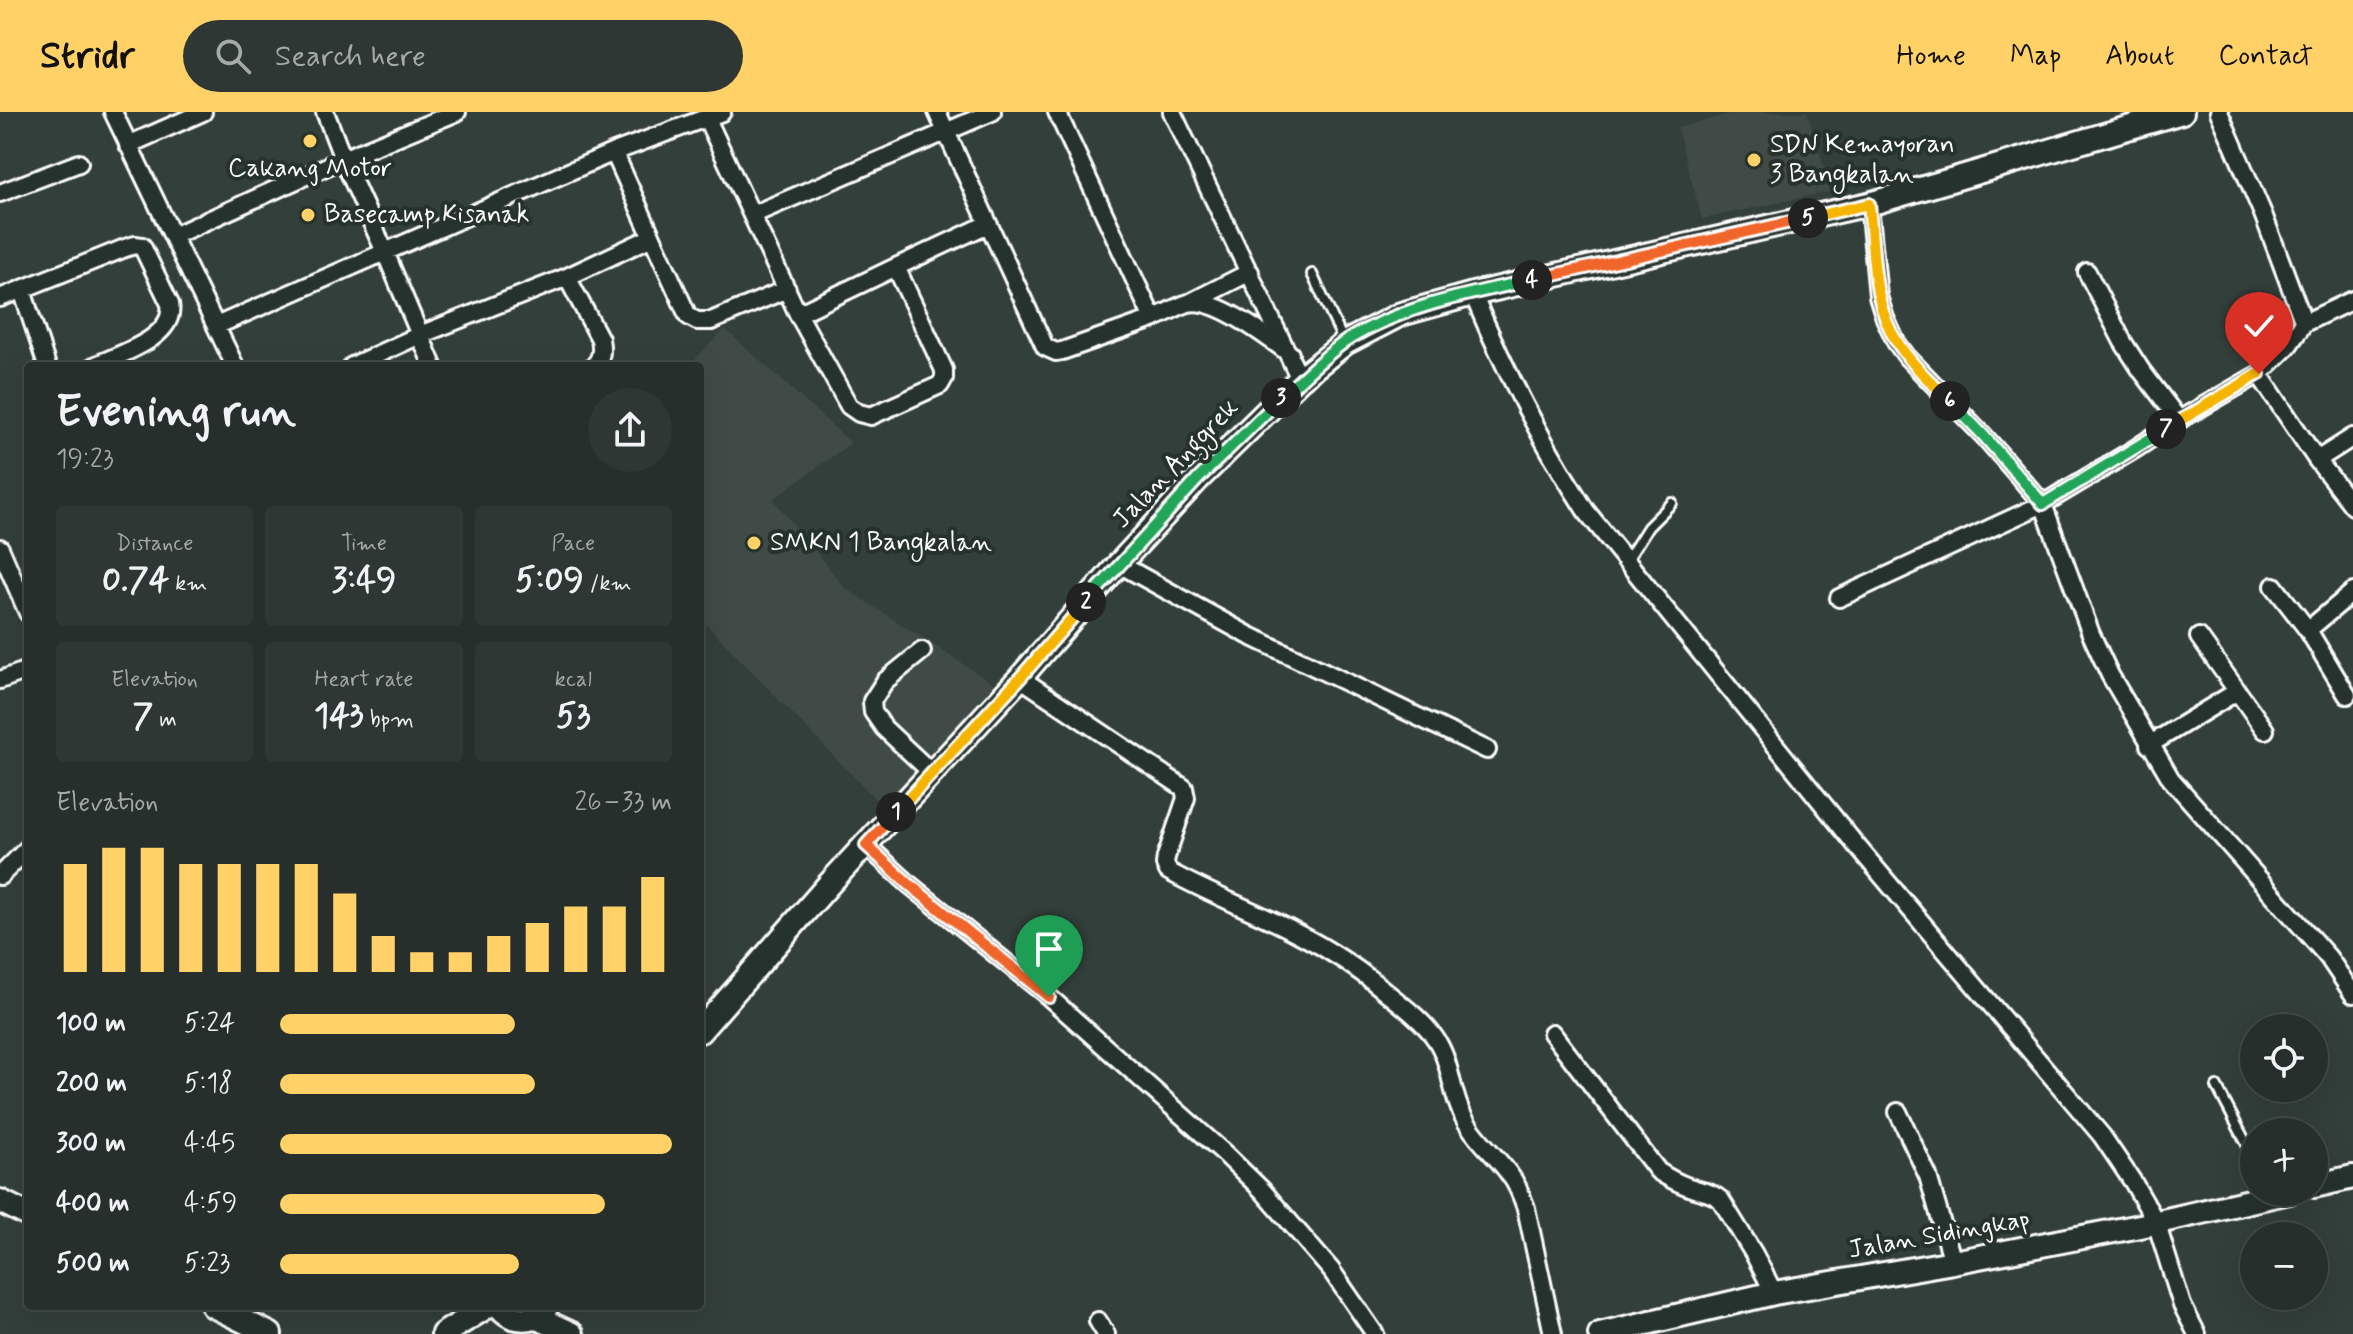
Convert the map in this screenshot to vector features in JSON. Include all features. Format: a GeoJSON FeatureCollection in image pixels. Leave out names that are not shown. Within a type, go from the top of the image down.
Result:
{"type":"FeatureCollection","features":[{"type":"Feature","properties":{"kind":"street"},"geometry":{"type":"LineString","coordinates":[[113,112],[233,362]]}},
{"type":"Feature","properties":{"kind":"street"},"geometry":{"type":"LineString","coordinates":[[128,145],[203,112]]}},
{"type":"Feature","properties":{"kind":"street"},"geometry":{"type":"LineString","coordinates":[[325,112],[431,362]]}},
{"type":"Feature","properties":{"kind":"street"},"geometry":{"type":"LineString","coordinates":[[173,236],[343,159],[457,112]]}},
{"type":"Feature","properties":{"kind":"street"},"geometry":{"type":"LineString","coordinates":[[937,112],[1043,344],[1050,350],[1062,351],[1153,319],[1250,272]]}},
{"type":"Feature","properties":{"kind":"street"},"geometry":{"type":"LineString","coordinates":[[752,215],[992,112]]}},
{"type":"Feature","properties":{"kind":"street"},"geometry":{"type":"LineString","coordinates":[[1057,112],[1153,319]]}},
{"type":"Feature","properties":{"kind":"street"},"geometry":{"type":"LineString","coordinates":[[1172,112],[1300,379]]}},
{"type":"Feature","properties":{"kind":"street","name":"Jalan Anggrek"},"geometry":{"type":"LineString","coordinates":[[704,1027],[1198,479],[1300,379],[1345,343],[1401,314],[1473,294],[1869,204],[2182,112]]}},
{"type":"Feature","properties":{"kind":"street"},"geometry":{"type":"LineString","coordinates":[[2219,112],[2263,214],[2304,323]]}},
{"type":"Feature","properties":{"kind":"street"},"geometry":{"type":"LineString","coordinates":[[216,326],[614,152],[714,115],[752,215],[798,314],[849,406],[871,416],[940,385],[944,378],[944,370],[896,267]]}},
{"type":"Feature","properties":{"kind":"street"},"geometry":{"type":"LineString","coordinates":[[614,152],[688,316],[697,321],[711,321],[787,289]]}},
{"type":"Feature","properties":{"kind":"street"},"geometry":{"type":"LineString","coordinates":[[0,193],[79,163]]}},
{"type":"Feature","properties":{"kind":"street"},"geometry":{"type":"LineString","coordinates":[[1869,204],[1878,296],[1896,342],[2043,504],[2091,634],[2149,745],[2186,798],[2328,957],[2353,994]]}},
{"type":"Feature","properties":{"kind":"street"},"geometry":{"type":"LineString","coordinates":[[798,314],[988,224]]}},
{"type":"Feature","properties":{"kind":"street"},"geometry":{"type":"LineString","coordinates":[[361,362],[567,277],[652,237]]}},
{"type":"Feature","properties":{"kind":"street"},"geometry":{"type":"LineString","coordinates":[[0,298],[125,248],[142,246],[170,304],[172,311],[168,323],[163,331],[153,337],[102,362]]}},
{"type":"Feature","properties":{"kind":"street"},"geometry":{"type":"LineString","coordinates":[[2087,272],[2123,342],[2179,420]]}},
{"type":"Feature","properties":{"kind":"street"},"geometry":{"type":"LineString","coordinates":[[567,277],[600,339],[601,356],[597,362]]}},
{"type":"Feature","properties":{"kind":"street"},"geometry":{"type":"LineString","coordinates":[[22,290],[46,362]]}},
{"type":"Feature","properties":{"kind":"street"},"geometry":{"type":"LineString","coordinates":[[1473,294],[1556,463],[1586,511],[1856,845],[2102,1136],[2156,1222],[2182,1305],[2197,1334]]}},
{"type":"Feature","properties":{"kind":"street"},"geometry":{"type":"LineString","coordinates":[[1839,598],[2043,504],[2259,374],[2288,346],[2304,323],[2353,300]]}},
{"type":"Feature","properties":{"kind":"street"},"geometry":{"type":"LineString","coordinates":[[1191,302],[1222,309],[1290,354]]}},
{"type":"Feature","properties":{"kind":"street"},"geometry":{"type":"LineString","coordinates":[[2259,374],[2317,460],[2353,506]]}},
{"type":"Feature","properties":{"kind":"street"},"geometry":{"type":"LineString","coordinates":[[2317,460],[2353,437]]}},
{"type":"Feature","properties":{"kind":"street"},"geometry":{"type":"LineString","coordinates":[[0,548],[6,580],[24,607]]}},
{"type":"Feature","properties":{"kind":"street"},"geometry":{"type":"LineString","coordinates":[[1119,564],[1248,635],[1487,750]]}},
{"type":"Feature","properties":{"kind":"street"},"geometry":{"type":"LineString","coordinates":[[2274,586],[2308,630],[2347,695]]}},
{"type":"Feature","properties":{"kind":"street"},"geometry":{"type":"LineString","coordinates":[[2308,630],[2353,592]]}},
{"type":"Feature","properties":{"kind":"street"},"geometry":{"type":"LineString","coordinates":[[2199,637],[2265,730]]}},
{"type":"Feature","properties":{"kind":"street"},"geometry":{"type":"LineString","coordinates":[[922,651],[885,681],[872,701],[873,712],[884,728],[932,773]]}},
{"type":"Feature","properties":{"kind":"street"},"geometry":{"type":"LineString","coordinates":[[0,680],[24,671]]}},
{"type":"Feature","properties":{"kind":"street"},"geometry":{"type":"LineString","coordinates":[[1020,678],[1184,788],[1186,798],[1166,857],[1168,871],[1296,932],[1338,956],[1409,1010],[1435,1038],[1447,1062],[1463,1118],[1510,1175],[1520,1192],[1553,1334]]}},
{"type":"Feature","properties":{"kind":"street"},"geometry":{"type":"LineString","coordinates":[[2149,745],[2236,692]]}},
{"type":"Feature","properties":{"kind":"street"},"geometry":{"type":"LineString","coordinates":[[866,845],[910,885],[1049,997],[1224,1153],[1262,1190],[1331,1270],[1375,1334]]}},
{"type":"Feature","properties":{"kind":"street"},"geometry":{"type":"LineString","coordinates":[[0,876],[24,852]]}},
{"type":"Feature","properties":{"kind":"street"},"geometry":{"type":"LineString","coordinates":[[1552,1033],[1658,1171],[1687,1187],[1714,1194],[1721,1200],[1774,1293]]}},
{"type":"Feature","properties":{"kind":"street"},"geometry":{"type":"LineString","coordinates":[[1898,1112],[1928,1176],[1953,1262]]}},
{"type":"Feature","properties":{"kind":"street"},"geometry":{"type":"LineString","coordinates":[[2328,1183],[2353,1177]]}},
{"type":"Feature","properties":{"kind":"street"},"geometry":{"type":"LineString","coordinates":[[0,1202],[24,1213]]}},
{"type":"Feature","properties":{"kind":"street","name":"Jalan Sidingkap"},"geometry":{"type":"LineString","coordinates":[[1600,1334],[1774,1293],[1953,1262],[2240,1202]]}},
{"type":"Feature","properties":{"kind":"street"},"geometry":{"type":"LineString","coordinates":[[221,1310],[270,1334]]}},
{"type":"Feature","properties":{"kind":"street"},"geometry":{"type":"LineString","coordinates":[[443,1334],[491,1310],[520,1319],[545,1310],[574,1334]]}},
{"type":"Feature","properties":{"kind":"lane"},"geometry":{"type":"LineString","coordinates":[[1312,274],[1345,343]]}},
{"type":"Feature","properties":{"kind":"lane"},"geometry":{"type":"LineString","coordinates":[[1626,560],[1648,527],[1672,503]]}},
{"type":"Feature","properties":{"kind":"lane"},"geometry":{"type":"LineString","coordinates":[[2217,1087],[2240,1131]]}},
{"type":"Feature","properties":{"kind":"shaded area","name":"SDN Kemayoran 3 Bangkalan"},"geometry":{"type":"Polygon","coordinates":[[[1737,112],[1807,112],[1832,191],[1702,219],[1677,128],[1737,112]]]}},
{"type":"Feature","properties":{"kind":"shaded area","name":"SMKN 1 Bangkalan"},"geometry":{"type":"Polygon","coordinates":[[[725,329],[851,443],[773,499],[845,588],[994,684],[885,809],[704,622],[704,362],[692,362],[725,329]]]}},
{"type":"Feature","properties":{"kind":"place","name":"Cakang Motor"},"geometry":{"type":"Point","coordinates":[310,141]}},
{"type":"Feature","properties":{"kind":"place","name":"SDN Kemayoran 3 Bangkalan"},"geometry":{"type":"Point","coordinates":[1754,160]}},
{"type":"Feature","properties":{"kind":"place","name":"Basecamp Kisanak"},"geometry":{"type":"Point","coordinates":[308,215]}},
{"type":"Feature","properties":{"kind":"place","name":"SMKN 1 Bangkalan"},"geometry":{"type":"Point","coordinates":[754,543]}},
{"type":"Feature","properties":{"kind":"route"},"geometry":{"type":"LineString","coordinates":[[1049,997],[910,885],[866,845],[1198,479],[1300,379],[1362,333],[1401,314],[1473,294],[1869,204],[1878,296],[1896,342],[2043,504],[2259,374]]}}]}
